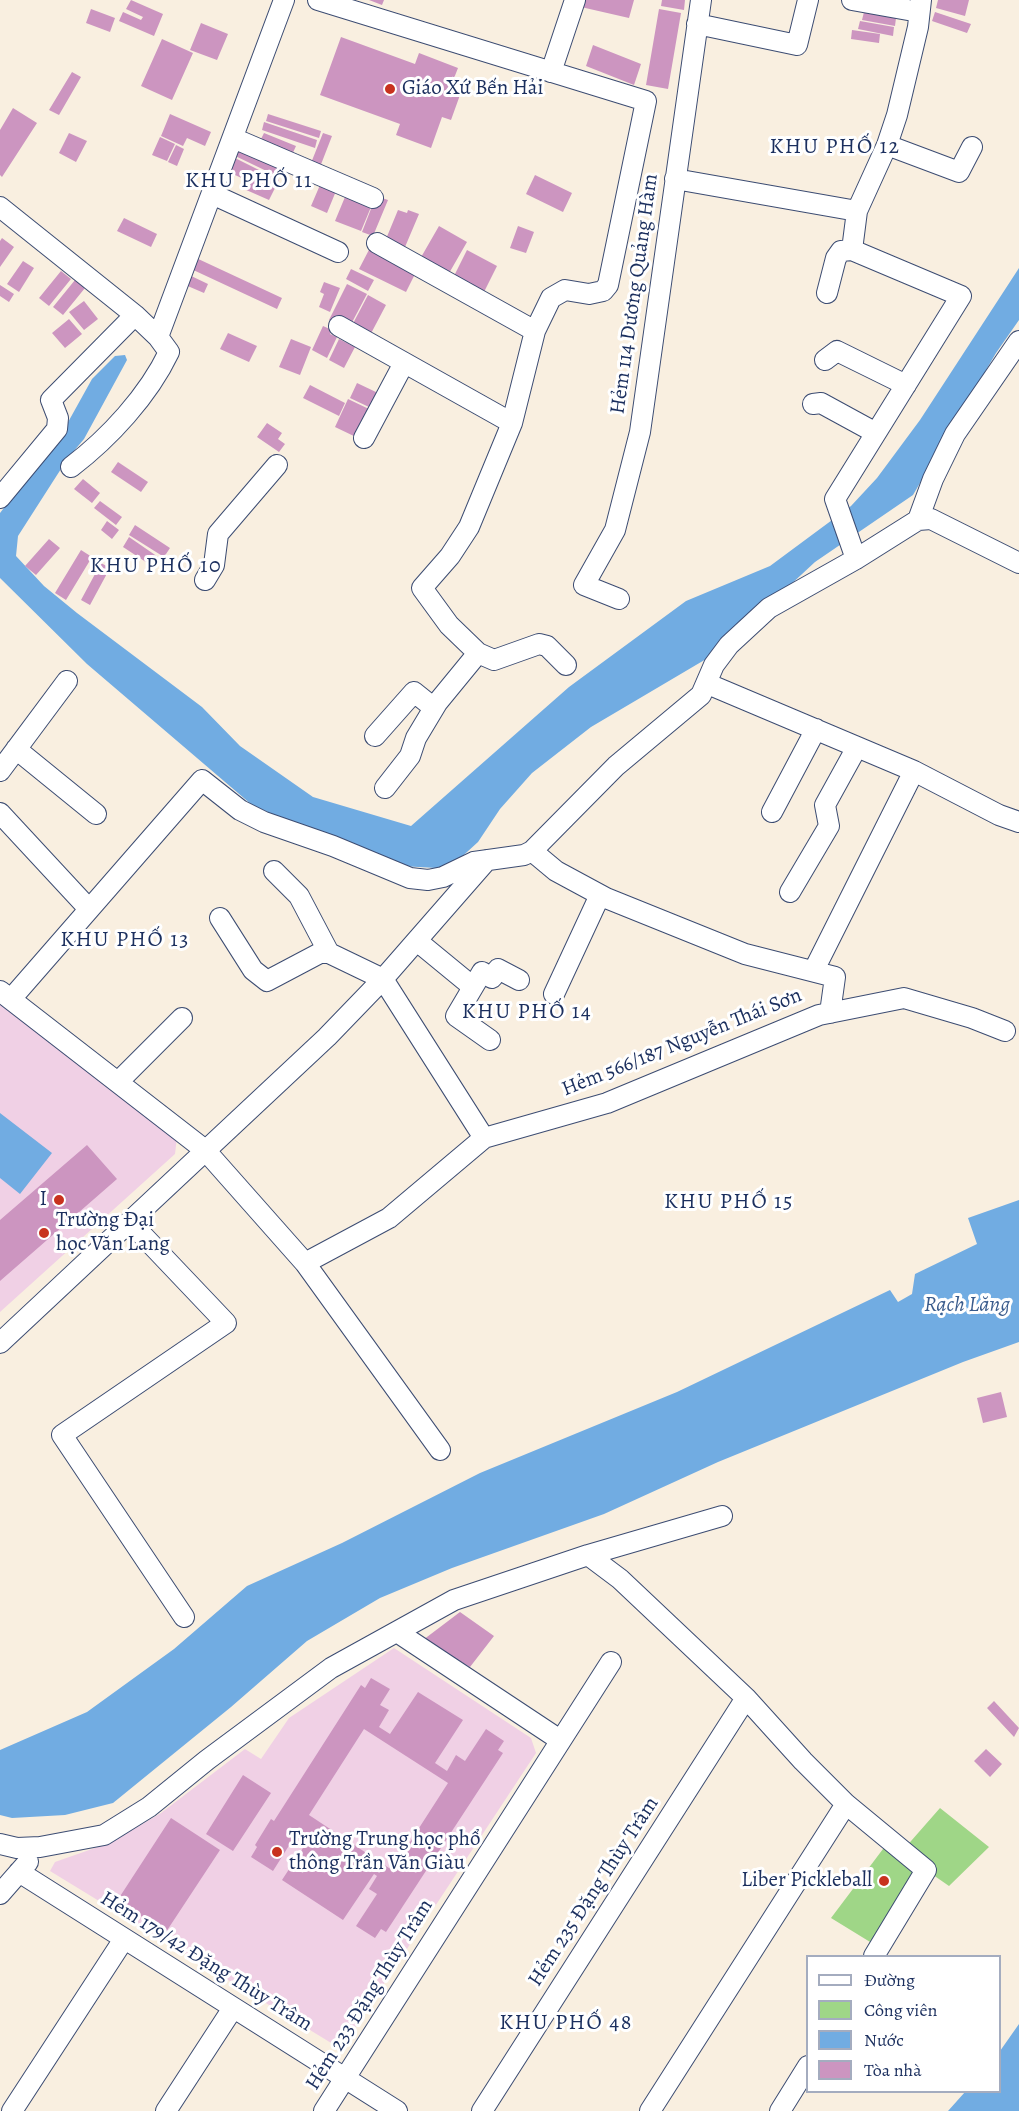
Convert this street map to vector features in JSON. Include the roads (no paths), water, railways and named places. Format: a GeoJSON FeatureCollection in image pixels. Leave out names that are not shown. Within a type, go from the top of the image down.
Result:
{"type":"FeatureCollection","features":[{"type":"Feature","properties":{"kind":"street"},"geometry":{"type":"LineString","coordinates":[[158,337],[284,0]]}},
{"type":"Feature","properties":{"kind":"street"},"geometry":{"type":"LineString","coordinates":[[318,0],[646,101],[608,285],[603,291],[589,294],[558,291],[551,298],[535,331],[512,423],[469,526],[456,547],[422,588],[449,625],[478,653],[494,660],[539,644],[546,646],[566,665]]}},
{"type":"Feature","properties":{"kind":"street"},"geometry":{"type":"LineString","coordinates":[[551,72],[575,0]]}},
{"type":"Feature","properties":{"kind":"street","name":"Hẻm 114 Dương Quảng Hàm"},"geometry":{"type":"LineString","coordinates":[[619,599],[584,585],[615,530],[630,479],[640,432],[676,190],[675,179],[701,0]]}},
{"type":"Feature","properties":{"kind":"street"},"geometry":{"type":"LineString","coordinates":[[697,24],[796,45],[808,0]]}},
{"type":"Feature","properties":{"kind":"street"},"geometry":{"type":"LineString","coordinates":[[852,0],[920,6],[918,27],[887,145],[857,211],[852,250]]}},
{"type":"Feature","properties":{"kind":"street"},"geometry":{"type":"LineString","coordinates":[[232,138],[373,198]]}},
{"type":"Feature","properties":{"kind":"street"},"geometry":{"type":"LineString","coordinates":[[887,145],[959,172],[972,147]]}},
{"type":"Feature","properties":{"kind":"street"},"geometry":{"type":"LineString","coordinates":[[675,179],[857,211]]}},
{"type":"Feature","properties":{"kind":"street"},"geometry":{"type":"LineString","coordinates":[[212,194],[338,252]]}},
{"type":"Feature","properties":{"kind":"street"},"geometry":{"type":"LineString","coordinates":[[0,207],[135,315],[158,337],[169,352],[138,399],[103,440],[71,467]]}},
{"type":"Feature","properties":{"kind":"street"},"geometry":{"type":"LineString","coordinates":[[378,243],[535,331]]}},
{"type":"Feature","properties":{"kind":"street"},"geometry":{"type":"LineString","coordinates":[[827,293],[836,258],[841,251],[852,250],[961,296],[835,499],[856,559]]}},
{"type":"Feature","properties":{"kind":"street"},"geometry":{"type":"LineString","coordinates":[[0,498],[57,429],[58,418],[51,400],[135,315]]}},
{"type":"Feature","properties":{"kind":"street"},"geometry":{"type":"LineString","coordinates":[[339,326],[512,423]]}},
{"type":"Feature","properties":{"kind":"street"},"geometry":{"type":"LineString","coordinates":[[918,520],[933,479],[956,434],[1019,341]]}},
{"type":"Feature","properties":{"kind":"street"},"geometry":{"type":"LineString","coordinates":[[825,360],[837,351],[906,385]]}},
{"type":"Feature","properties":{"kind":"street"},"geometry":{"type":"LineString","coordinates":[[364,438],[404,363]]}},
{"type":"Feature","properties":{"kind":"street"},"geometry":{"type":"LineString","coordinates":[[813,404],[821,403],[876,433]]}},
{"type":"Feature","properties":{"kind":"street"},"geometry":{"type":"LineString","coordinates":[[205,580],[214,565],[218,534],[277,465]]}},
{"type":"Feature","properties":{"kind":"street"},"geometry":{"type":"LineString","coordinates":[[440,1450],[305,1263],[205,1150],[6,995],[89,909],[202,780],[240,810],[264,822],[333,846],[410,878],[428,880],[443,877],[474,862],[489,858],[508,859],[532,851],[616,766],[687,709],[708,684],[714,665],[729,645],[769,608],[856,559],[918,520],[931,519],[1016,555]]}},
{"type":"Feature","properties":{"kind":"street"},"geometry":{"type":"LineString","coordinates":[[385,788],[410,756],[416,738],[434,708],[478,653]]}},
{"type":"Feature","properties":{"kind":"street"},"geometry":{"type":"LineString","coordinates":[[0,771],[67,681]]}},
{"type":"Feature","properties":{"kind":"street"},"geometry":{"type":"LineString","coordinates":[[708,684],[914,771],[999,815],[1019,822]]}},
{"type":"Feature","properties":{"kind":"street"},"geometry":{"type":"LineString","coordinates":[[375,736],[414,692],[434,708]]}},
{"type":"Feature","properties":{"kind":"street"},"geometry":{"type":"LineString","coordinates":[[772,812],[816,729]]}},
{"type":"Feature","properties":{"kind":"street"},"geometry":{"type":"LineString","coordinates":[[790,892],[829,826],[825,805],[857,747]]}},
{"type":"Feature","properties":{"kind":"street"},"geometry":{"type":"LineString","coordinates":[[16,749],[96,814]]}},
{"type":"Feature","properties":{"kind":"street"},"geometry":{"type":"LineString","coordinates":[[814,970],[914,771]]}},
{"type":"Feature","properties":{"kind":"street"},"geometry":{"type":"LineString","coordinates":[[0,813],[89,909]]}},
{"type":"Feature","properties":{"kind":"street"},"geometry":{"type":"LineString","coordinates":[[532,851],[556,871],[600,895],[745,954],[835,977],[830,1013]]}},
{"type":"Feature","properties":{"kind":"street"},"geometry":{"type":"LineString","coordinates":[[0,1342],[327,1037],[383,979],[489,858]]}},
{"type":"Feature","properties":{"kind":"street"},"geometry":{"type":"LineString","coordinates":[[274,871],[299,896],[329,952]]}},
{"type":"Feature","properties":{"kind":"street"},"geometry":{"type":"LineString","coordinates":[[554,994],[600,895]]}},
{"type":"Feature","properties":{"kind":"street"},"geometry":{"type":"LineString","coordinates":[[220,918],[253,970],[267,981],[320,953],[329,952],[383,979],[484,1138]]}},
{"type":"Feature","properties":{"kind":"street"},"geometry":{"type":"LineString","coordinates":[[417,941],[473,987]]}},
{"type":"Feature","properties":{"kind":"street"},"geometry":{"type":"LineString","coordinates":[[490,1040],[456,1016],[482,972],[492,978],[498,969],[519,980]]}},
{"type":"Feature","properties":{"kind":"street","name":"Hẻm 566/187 Nguyễn Thái Sơn"},"geometry":{"type":"LineString","coordinates":[[305,1263],[389,1218],[484,1138],[607,1104],[681,1071],[758,1043],[819,1015],[904,998],[972,1018],[1005,1031]]}},
{"type":"Feature","properties":{"kind":"street"},"geometry":{"type":"LineString","coordinates":[[118,1082],[183,1018]]}},
{"type":"Feature","properties":{"kind":"street"},"geometry":{"type":"LineString","coordinates":[[130,1222],[226,1323],[62,1435],[184,1617]]}},
{"type":"Feature","properties":{"kind":"street"},"geometry":{"type":"LineString","coordinates":[[0,1844],[17,1848],[104,1835],[128,1822],[331,1668],[454,1600],[588,1555],[722,1516]]}},
{"type":"Feature","properties":{"kind":"street"},"geometry":{"type":"LineString","coordinates":[[588,1555],[620,1579],[746,1698],[803,1761],[846,1803],[926,1870],[875,1955]]}},
{"type":"Feature","properties":{"kind":"street"},"geometry":{"type":"LineString","coordinates":[[397,1632],[560,1740]]}},
{"type":"Feature","properties":{"kind":"street","name":"Hẻm 233 Đặng Thùy Trâm"},"geometry":{"type":"LineString","coordinates":[[324,2111],[611,1662]]}},
{"type":"Feature","properties":{"kind":"street","name":"Hẻm 235 Đặng Thùy Trâm"},"geometry":{"type":"LineString","coordinates":[[482,2111],[746,1698]]}},
{"type":"Feature","properties":{"kind":"street"},"geometry":{"type":"LineString","coordinates":[[650,2111],[846,1803]]}},
{"type":"Feature","properties":{"kind":"street"},"geometry":{"type":"LineString","coordinates":[[0,1894],[40,1846]]}},
{"type":"Feature","properties":{"kind":"street","name":"Hẻm 179/42 Đặng Thùy Trâm"},"geometry":{"type":"LineString","coordinates":[[19,1872],[397,2111]]}},
{"type":"Feature","properties":{"kind":"street"},"geometry":{"type":"LineString","coordinates":[[12,2111],[124,1939]]}},
{"type":"Feature","properties":{"kind":"street"},"geometry":{"type":"LineString","coordinates":[[166,2111],[233,2008]]}},
{"type":"Feature","properties":{"kind":"street"},"geometry":{"type":"LineString","coordinates":[[780,2111],[806,2068]]}},
{"type":"Feature","properties":{"kind":"water"},"geometry":{"type":"Polygon","coordinates":[[[1019,268],[1019,320],[996,353],[913,495],[815,562],[718,652],[591,727],[532,773],[500,809],[478,842],[455,863],[436,868],[401,866],[348,847],[252,805],[87,664],[0,578],[0,513],[62,433],[92,379],[115,356],[125,355],[127,360],[84,439],[68,458],[18,536],[16,556],[44,586],[77,613],[202,707],[240,746],[313,797],[411,826],[569,687],[686,601],[770,566],[851,506],[877,478],[920,420],[1019,268]]]}},
{"type":"Feature","properties":{"kind":"water"},"geometry":{"type":"Polygon","coordinates":[[[0,1113],[52,1153],[20,1194],[0,1178],[0,1113]]]}},
{"type":"Feature","properties":{"kind":"water","name":"Rạch Lăng"},"geometry":{"type":"Polygon","coordinates":[[[1019,1200],[1019,1342],[963,1362],[718,1462],[604,1514],[452,1568],[380,1598],[307,1641],[231,1707],[113,1803],[65,1815],[12,1818],[0,1815],[0,1750],[87,1712],[174,1649],[247,1586],[342,1543],[480,1473],[677,1392],[890,1290],[898,1302],[912,1294],[915,1274],[977,1244],[968,1218],[1019,1200]]]}},
{"type":"Feature","properties":{"kind":"water"},"geometry":{"type":"Polygon","coordinates":[[[1019,2024],[1019,2111],[948,2111],[964,2093],[1001,2093],[1001,2050],[1019,2024]]]}},
{"type":"Feature","properties":{"kind":"place","name":"Giáo Xứ Bến Hải"},"geometry":{"type":"Point","coordinates":[390,89]}},
{"type":"Feature","properties":{"kind":"place","name":"I"},"geometry":{"type":"Point","coordinates":[59,1200]}},
{"type":"Feature","properties":{"kind":"place","name":"Trường Đại học Văn Lang"},"geometry":{"type":"Point","coordinates":[44,1233]}},
{"type":"Feature","properties":{"kind":"place","name":"Trường Trung học phổ thông Trần Văn Giàu"},"geometry":{"type":"Point","coordinates":[277,1852]}},
{"type":"Feature","properties":{"kind":"place","name":"Liber Pickleball"},"geometry":{"type":"Point","coordinates":[884,1881]}},
{"type":"Feature","properties":{"kind":"district","name":"KHU PHỐ 12"},"geometry":{"type":"Point","coordinates":[835,148]}},
{"type":"Feature","properties":{"kind":"district","name":"KHU PHỐ 11"},"geometry":{"type":"Point","coordinates":[249,182]}},
{"type":"Feature","properties":{"kind":"district","name":"KHU PHỐ 10"},"geometry":{"type":"Point","coordinates":[156,567]}},
{"type":"Feature","properties":{"kind":"district","name":"KHU PHỐ 13"},"geometry":{"type":"Point","coordinates":[125,941]}},
{"type":"Feature","properties":{"kind":"district","name":"KHU PHỐ 14"},"geometry":{"type":"Point","coordinates":[527,1013]}},
{"type":"Feature","properties":{"kind":"district","name":"KHU PHỐ 15"},"geometry":{"type":"Point","coordinates":[729,1203]}},
{"type":"Feature","properties":{"kind":"district","name":"KHU PHỐ 48"},"geometry":{"type":"Point","coordinates":[566,2024]}}]}
